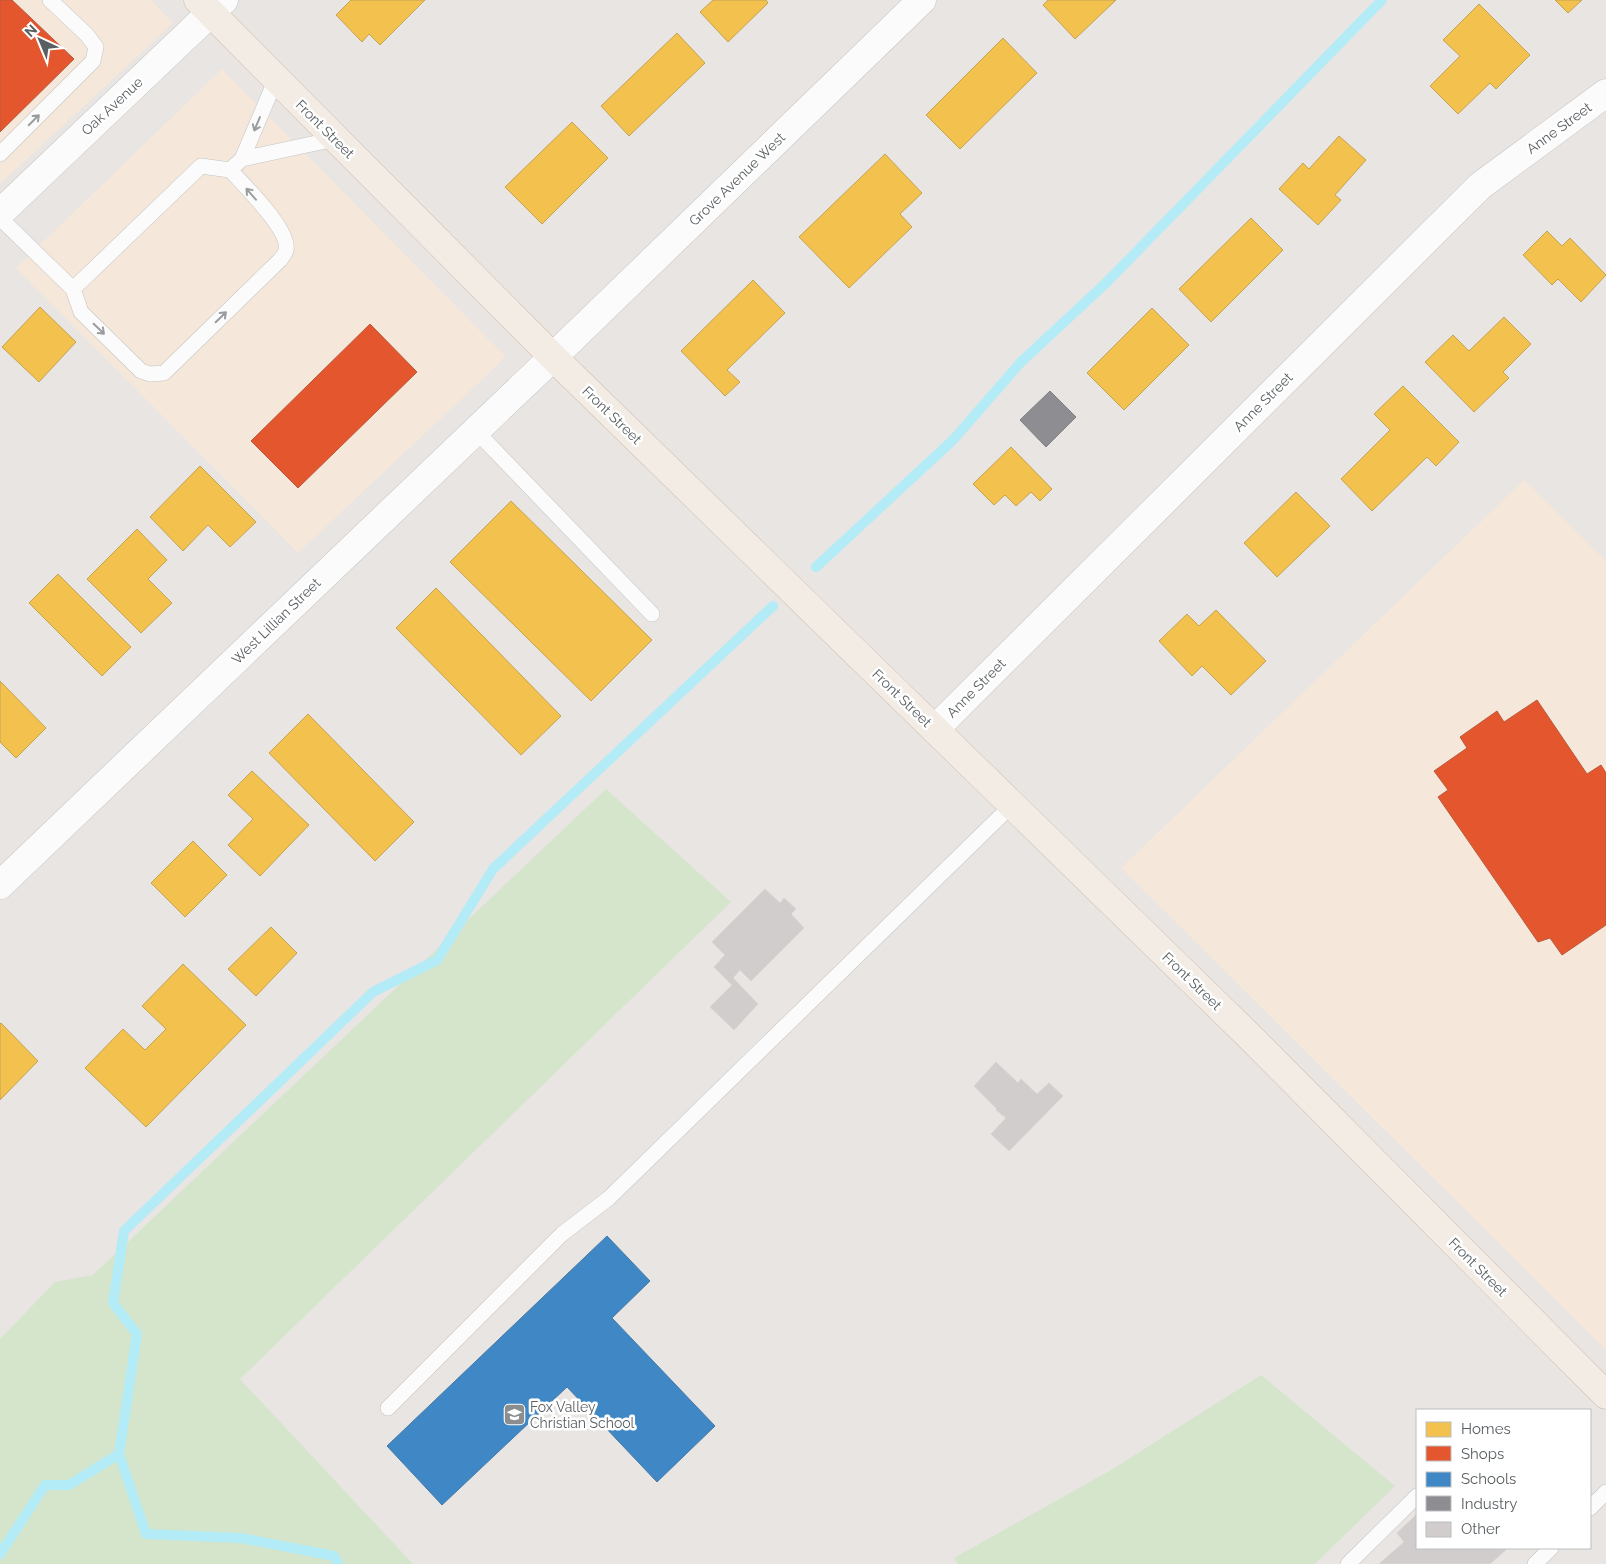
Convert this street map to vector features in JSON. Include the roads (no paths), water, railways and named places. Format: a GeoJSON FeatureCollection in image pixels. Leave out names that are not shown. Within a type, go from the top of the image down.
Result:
{"type":"FeatureCollection","features":[{"type":"Feature","properties":{"kind":"main road","name":"Front Street"},"geometry":{"type":"LineString","coordinates":[[211,4],[276,79],[553,358],[1247,1034],[1606,1395]]}},
{"type":"Feature","properties":{"kind":"street","name":"Grove Avenue West"},"geometry":{"type":"LineString","coordinates":[[553,358],[922,0]]}},
{"type":"Feature","properties":{"kind":"street","name":"Oak Avenue"},"geometry":{"type":"LineString","coordinates":[[0,213],[211,4]]}},
{"type":"Feature","properties":{"kind":"street","name":"Anne Street"},"geometry":{"type":"LineString","coordinates":[[934,730],[1480,186],[1606,93]]}},
{"type":"Feature","properties":{"kind":"street","name":"West Lillian Street"},"geometry":{"type":"LineString","coordinates":[[0,885],[553,358]]}},
{"type":"Feature","properties":{"kind":"lane"},"geometry":{"type":"LineString","coordinates":[[0,154],[93,60],[96,48],[87,35],[50,0]]}},
{"type":"Feature","properties":{"kind":"lane"},"geometry":{"type":"LineString","coordinates":[[230,170],[242,159],[276,79]]}},
{"type":"Feature","properties":{"kind":"lane"},"geometry":{"type":"LineString","coordinates":[[242,159],[336,139]]}},
{"type":"Feature","properties":{"kind":"lane"},"geometry":{"type":"LineString","coordinates":[[0,218],[73,289],[81,312],[141,371],[150,374],[164,372],[280,260],[286,250],[285,239],[279,226],[230,170],[202,166],[73,289]]}},
{"type":"Feature","properties":{"kind":"lane"},"geometry":{"type":"LineString","coordinates":[[476,431],[652,614]]}},
{"type":"Feature","properties":{"kind":"lane"},"geometry":{"type":"LineString","coordinates":[[388,1408],[562,1234],[610,1198],[1012,805]]}},
{"type":"Feature","properties":{"kind":"lane"},"geometry":{"type":"LineString","coordinates":[[1591,1507],[1606,1492]]}},
{"type":"Feature","properties":{"kind":"lane"},"geometry":{"type":"LineString","coordinates":[[1348,1564],[1416,1497]]}},
{"type":"Feature","properties":{"kind":"lane"},"geometry":{"type":"LineString","coordinates":[[1535,1564],[1550,1549]]}},
{"type":"Feature","properties":{"kind":"waterway"},"geometry":{"type":"LineString","coordinates":[[816,567],[953,440],[1021,362],[1106,283],[1382,0]]}},
{"type":"Feature","properties":{"kind":"waterway"},"geometry":{"type":"LineString","coordinates":[[0,1554],[45,1485],[69,1485],[119,1454],[137,1334],[113,1303],[124,1231],[373,992],[437,960],[493,869],[773,606]]}},
{"type":"Feature","properties":{"kind":"waterway"},"geometry":{"type":"LineString","coordinates":[[119,1454],[146,1534],[241,1538],[334,1556],[338,1564]]}},
{"type":"Feature","properties":{"kind":"place","name":"Fox Valley Christian School"},"geometry":{"type":"Point","coordinates":[514,1415]}}]}
